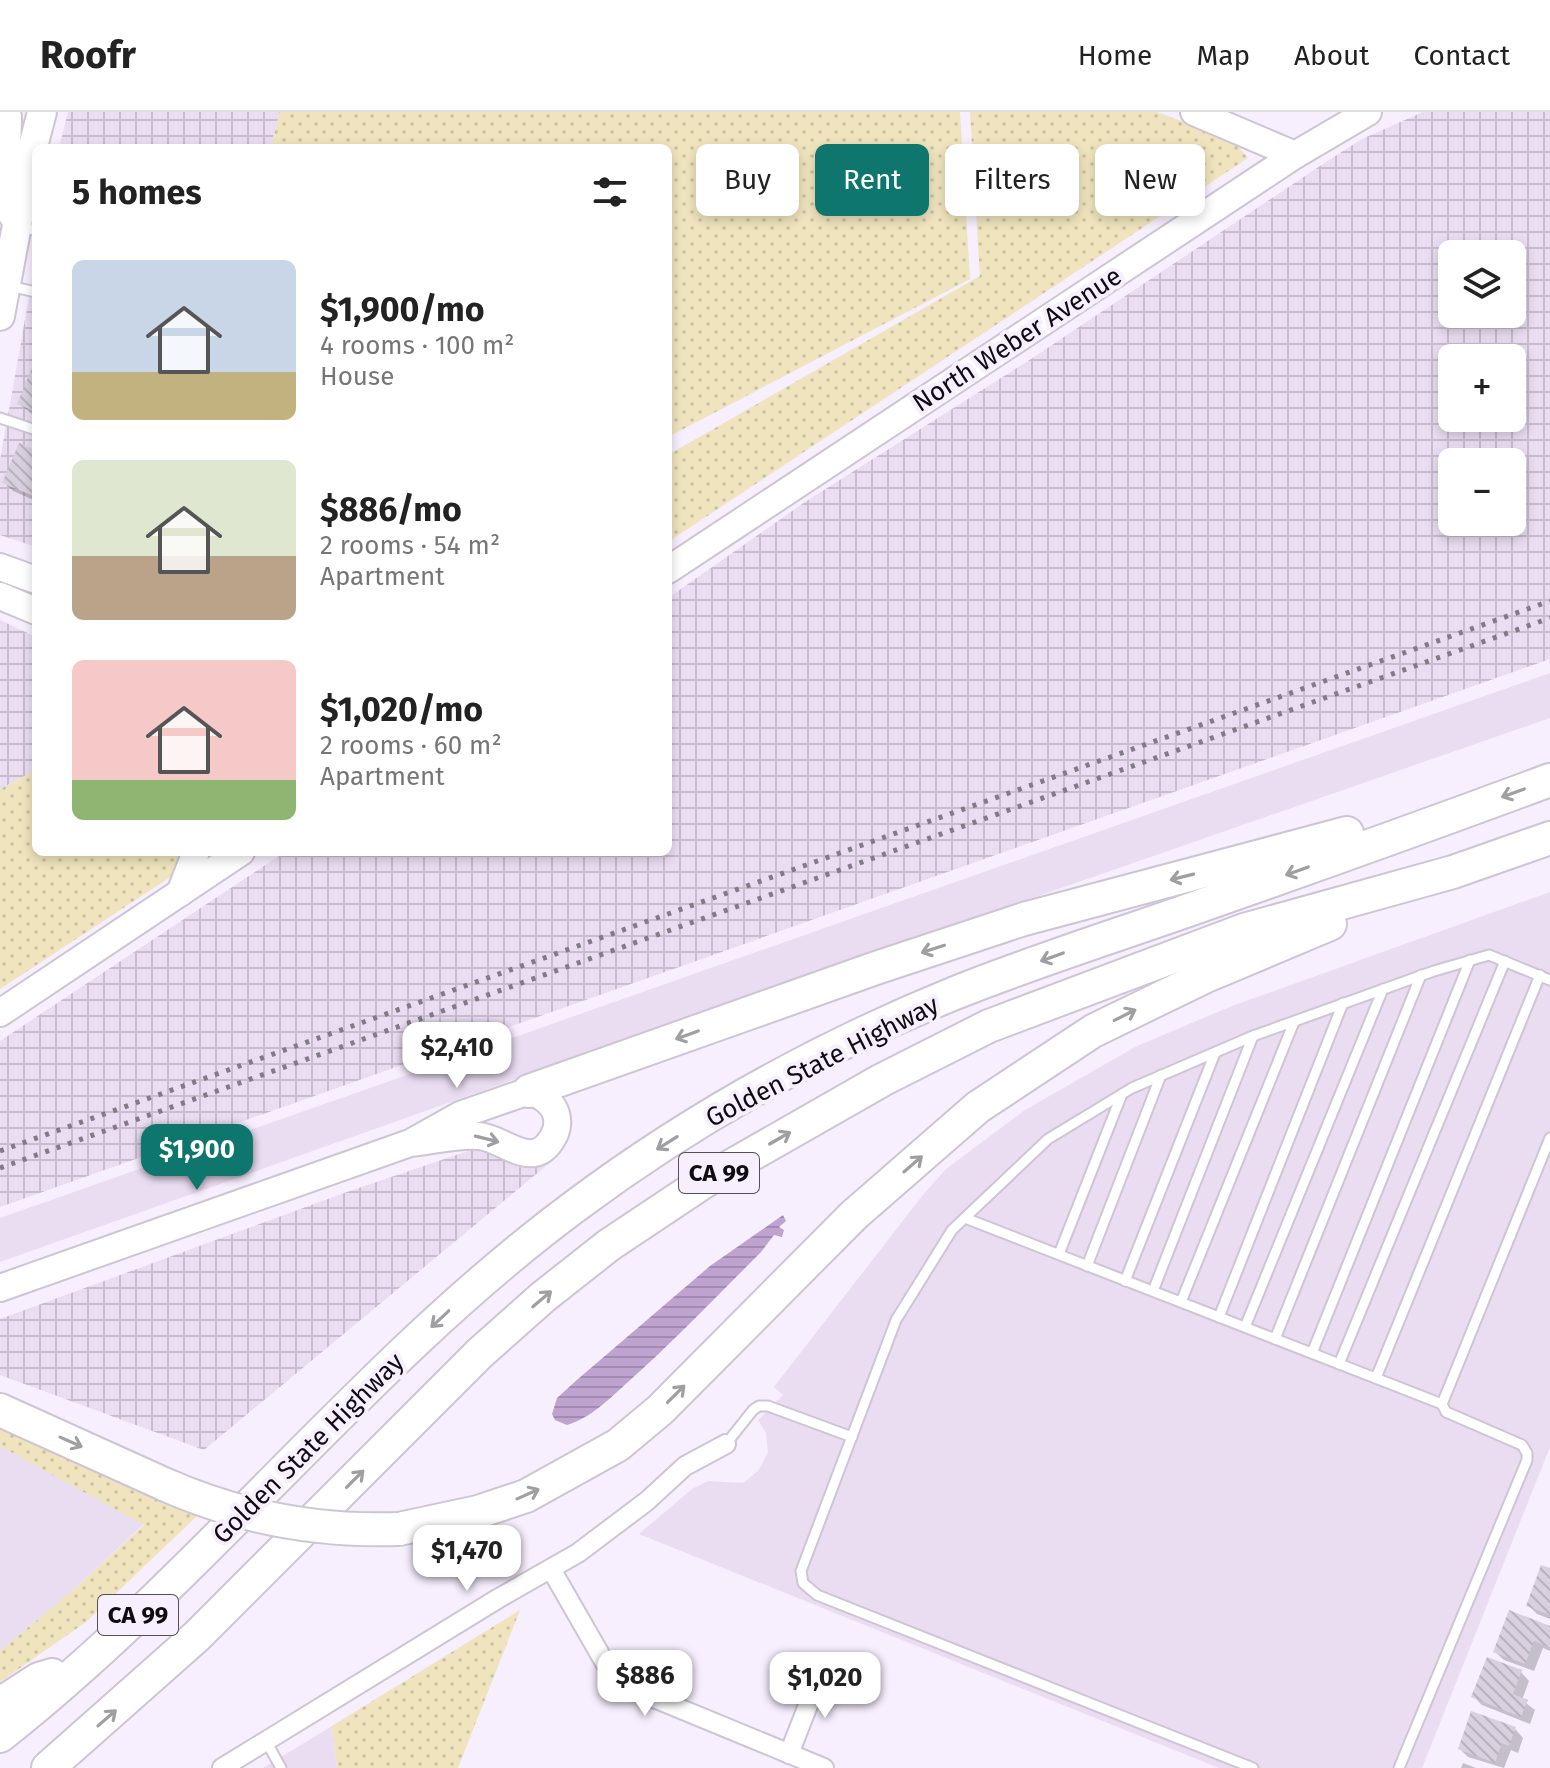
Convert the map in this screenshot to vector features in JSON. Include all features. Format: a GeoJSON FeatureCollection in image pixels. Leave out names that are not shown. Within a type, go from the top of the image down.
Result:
{"type":"FeatureCollection","features":[{"type":"Feature","properties":{"kind":"highway","name":"Golden State Highway"},"geometry":{"type":"LineString","coordinates":[[0,1736],[85,1664],[190,1567],[400,1356],[489,1274],[575,1206],[662,1145],[761,1086],[853,1039],[954,994],[1550,780]]}},
{"type":"Feature","properties":{"kind":"highway"},"geometry":{"type":"LineString","coordinates":[[529,1091],[861,973],[1024,919],[1361,829],[1476,807]]}},
{"type":"Feature","properties":{"kind":"highway","name":"Golden State Highway"},"geometry":{"type":"LineString","coordinates":[[48,1768],[197,1636],[480,1353],[543,1297],[609,1245],[705,1181],[882,1080],[989,1026],[1244,930],[1453,872],[1550,838]]}},
{"type":"Feature","properties":{"kind":"highway"},"geometry":{"type":"LineString","coordinates":[[0,1410],[166,1485],[236,1512],[276,1522],[338,1529],[399,1529],[478,1512],[526,1496],[618,1445],[660,1410],[854,1215],[978,1107],[1093,1031],[1204,977],[1453,872]]}},
{"type":"Feature","properties":{"kind":"highway"},"geometry":{"type":"LineString","coordinates":[[0,1704],[39,1679],[85,1664]]}},
{"type":"Feature","properties":{"kind":"main road"},"geometry":{"type":"LineString","coordinates":[[38,144],[42,112]]}},
{"type":"Feature","properties":{"kind":"main road"},"geometry":{"type":"LineString","coordinates":[[1194,112],[1295,155]]}},
{"type":"Feature","properties":{"kind":"main road","name":"North Weber Avenue"},"geometry":{"type":"LineString","coordinates":[[672,567],[1295,155],[1368,112]]}},
{"type":"Feature","properties":{"kind":"main road"},"geometry":{"type":"LineString","coordinates":[[8,115],[5,198],[26,227]]}},
{"type":"Feature","properties":{"kind":"main road"},"geometry":{"type":"LineString","coordinates":[[0,147],[8,115]]}},
{"type":"Feature","properties":{"kind":"main road"},"geometry":{"type":"LineString","coordinates":[[0,316],[5,285],[26,227],[32,184]]}},
{"type":"Feature","properties":{"kind":"main road"},"geometry":{"type":"LineString","coordinates":[[0,567],[32,579]]}},
{"type":"Feature","properties":{"kind":"main road"},"geometry":{"type":"LineString","coordinates":[[0,596],[32,609]]}},
{"type":"Feature","properties":{"kind":"main road"},"geometry":{"type":"LineString","coordinates":[[179,895],[195,856]]}},
{"type":"Feature","properties":{"kind":"main road"},"geometry":{"type":"LineString","coordinates":[[0,1013],[233,856]]}},
{"type":"Feature","properties":{"kind":"main road"},"geometry":{"type":"LineString","coordinates":[[0,1288],[410,1143],[460,1115],[529,1091],[546,1100],[557,1118],[553,1138],[536,1152],[522,1153],[496,1140],[479,1136],[410,1143]]}},
{"type":"Feature","properties":{"kind":"street"},"geometry":{"type":"LineString","coordinates":[[222,1768],[551,1569],[615,1527],[685,1466],[726,1444]]}},
{"type":"Feature","properties":{"kind":"street"},"geometry":{"type":"LineString","coordinates":[[551,1569],[605,1663],[625,1686],[824,1768]]}},
{"type":"Feature","properties":{"kind":"street"},"geometry":{"type":"LineString","coordinates":[[789,1754],[821,1672]]}},
{"type":"Feature","properties":{"kind":"lane"},"geometry":{"type":"LineString","coordinates":[[5,285],[32,291]]}},
{"type":"Feature","properties":{"kind":"lane"},"geometry":{"type":"LineString","coordinates":[[0,418],[32,429]]}},
{"type":"Feature","properties":{"kind":"lane"},"geometry":{"type":"LineString","coordinates":[[1253,1768],[817,1595],[803,1583],[801,1571],[896,1320],[952,1230],[1048,1139],[1122,1094],[1161,1075],[1253,1036],[1421,975],[1489,955],[1550,980]]}},
{"type":"Feature","properties":{"kind":"lane"},"geometry":{"type":"LineString","coordinates":[[1312,1353],[1470,960]]}},
{"type":"Feature","properties":{"kind":"lane"},"geometry":{"type":"LineString","coordinates":[[1339,1364],[1505,961]]}},
{"type":"Feature","properties":{"kind":"lane"},"geometry":{"type":"LineString","coordinates":[[1275,1339],[1421,975]]}},
{"type":"Feature","properties":{"kind":"lane"},"geometry":{"type":"LineString","coordinates":[[1376,1378],[1540,975]]}},
{"type":"Feature","properties":{"kind":"lane"},"geometry":{"type":"LineString","coordinates":[[1245,1327],[1383,989]]}},
{"type":"Feature","properties":{"kind":"lane"},"geometry":{"type":"LineString","coordinates":[[1219,1317],[1343,1003]]}},
{"type":"Feature","properties":{"kind":"lane"},"geometry":{"type":"LineString","coordinates":[[1181,1302],[1294,1022]]}},
{"type":"Feature","properties":{"kind":"lane"},"geometry":{"type":"LineString","coordinates":[[1153,1291],[1253,1036]]}},
{"type":"Feature","properties":{"kind":"lane"},"geometry":{"type":"LineString","coordinates":[[1125,1281],[1215,1053]]}},
{"type":"Feature","properties":{"kind":"lane"},"geometry":{"type":"LineString","coordinates":[[1087,1266],[1161,1075]]}},
{"type":"Feature","properties":{"kind":"lane"},"geometry":{"type":"LineString","coordinates":[[1059,1254],[1122,1094]]}},
{"type":"Feature","properties":{"kind":"lane"},"geometry":{"type":"LineString","coordinates":[[1442,1404],[1550,1138]]}},
{"type":"Feature","properties":{"kind":"lane"},"geometry":{"type":"LineString","coordinates":[[965,1218],[1442,1404],[1446,1412],[1522,1445],[1527,1460],[1399,1768]]}},
{"type":"Feature","properties":{"kind":"lane"},"geometry":{"type":"LineString","coordinates":[[726,1444],[759,1406],[768,1406],[852,1437]]}},
{"type":"Feature","properties":{"kind":"lane"},"geometry":{"type":"LineString","coordinates":[[266,1741],[281,1768]]}},
{"type":"Feature","properties":{"kind":"shaded area"},"geometry":{"type":"Polygon","coordinates":[[[68,112],[280,112],[271,144],[60,144],[68,112]]]}},
{"type":"Feature","properties":{"kind":"shaded area"},"geometry":{"type":"Polygon","coordinates":[[[280,112],[960,112],[962,144],[945,144],[945,216],[966,216],[970,279],[672,435],[672,144],[271,144],[280,112]]]}},
{"type":"Feature","properties":{"kind":"shaded area"},"geometry":{"type":"Polygon","coordinates":[[[970,112],[1157,112],[1232,140],[1248,158],[1205,186],[1205,144],[1095,144],[1095,216],[1160,216],[672,539],[672,453],[980,276],[976,216],[1079,216],[1079,144],[972,144],[970,112]]]}},
{"type":"Feature","properties":{"kind":"shaded area"},"geometry":{"type":"Polygon","coordinates":[[[1423,112],[1550,112],[1550,659],[0,1207],[0,1041],[279,856],[672,856],[672,595],[805,502],[1028,361],[1362,139],[1423,112]]]}},
{"type":"Feature","properties":{"kind":"shaded area"},"geometry":{"type":"Polygon","coordinates":[[[32,280],[32,546],[0,535],[0,460],[32,280]]]}},
{"type":"Feature","properties":{"kind":"shaded area"},"geometry":{"type":"Polygon","coordinates":[[[0,620],[32,635],[32,772],[0,789],[0,620]]]}},
{"type":"Feature","properties":{"kind":"shaded area"},"geometry":{"type":"Polygon","coordinates":[[[1550,673],[1550,718],[682,1020],[0,1262],[0,1218],[1550,673]]]}},
{"type":"Feature","properties":{"kind":"shaded area"},"geometry":{"type":"Polygon","coordinates":[[[32,772],[32,856],[182,856],[175,874],[0,989],[0,789],[32,772]]]}},
{"type":"Feature","properties":{"kind":"shaded area"},"geometry":{"type":"Polygon","coordinates":[[[1550,892],[1550,1447],[1422,1768],[1219,1768],[639,1534],[692,1489],[708,1481],[743,1483],[758,1471],[768,1453],[766,1433],[758,1420],[783,1395],[774,1387],[946,1169],[1025,1110],[1137,1046],[1232,1006],[1550,892]]]}},
{"type":"Feature","properties":{"kind":"shaded area"},"geometry":{"type":"Polygon","coordinates":[[[480,1149],[518,1167],[527,1168],[537,1166],[556,1153],[558,1156],[204,1450],[0,1375],[0,1319],[347,1192],[480,1149]]]}},
{"type":"Feature","properties":{"kind":"shaded area"},"geometry":{"type":"Polygon","coordinates":[[[783,1215],[786,1221],[779,1227],[784,1230],[782,1237],[774,1235],[761,1252],[662,1351],[592,1413],[567,1425],[555,1420],[552,1414],[557,1398],[578,1379],[710,1266],[783,1215]]]}},
{"type":"Feature","properties":{"kind":"shaded area"},"geometry":{"type":"Polygon","coordinates":[[[0,1429],[198,1515],[86,1622],[0,1682],[0,1651],[144,1525],[0,1446],[0,1429]]]}},
{"type":"Feature","properties":{"kind":"shaded area"},"geometry":{"type":"Polygon","coordinates":[[[0,1446],[144,1524],[80,1584],[0,1651],[0,1446]]]}},
{"type":"Feature","properties":{"kind":"shaded area"},"geometry":{"type":"Polygon","coordinates":[[[520,1610],[458,1768],[337,1768],[332,1726],[520,1610]]]}},
{"type":"Feature","properties":{"kind":"shaded area"},"geometry":{"type":"Polygon","coordinates":[[[332,1726],[337,1768],[263,1768],[332,1726]]]}},
{"type":"Feature","properties":{"kind":"building"},"geometry":{"type":"Polygon","coordinates":[[[32,368],[32,410],[17,404],[32,368]]]}},
{"type":"Feature","properties":{"kind":"building"},"geometry":{"type":"Polygon","coordinates":[[[19,443],[32,448],[32,495],[2,483],[19,443]]]}},
{"type":"Feature","properties":{"kind":"building"},"geometry":{"type":"Polygon","coordinates":[[[1541,1565],[1550,1568],[1550,1615],[1526,1606],[1541,1565]]]}},
{"type":"Feature","properties":{"kind":"building"},"geometry":{"type":"Polygon","coordinates":[[[1509,1610],[1550,1626],[1550,1647],[1534,1641],[1525,1664],[1493,1652],[1509,1610]]]}},
{"type":"Feature","properties":{"kind":"building"},"geometry":{"type":"Polygon","coordinates":[[[1487,1657],[1522,1670],[1513,1694],[1528,1700],[1521,1717],[1471,1697],[1487,1657]]]}},
{"type":"Feature","properties":{"kind":"building"},"geometry":{"type":"Polygon","coordinates":[[[1471,1711],[1516,1727],[1509,1746],[1502,1743],[1495,1763],[1458,1749],[1471,1711]]]}},
{"type":"Feature","properties":{"kind":"railway"},"geometry":{"type":"LineString","coordinates":[[0,1151],[1550,601]]}},
{"type":"Feature","properties":{"kind":"railway"},"geometry":{"type":"LineString","coordinates":[[0,1168],[1550,618]]}}]}
